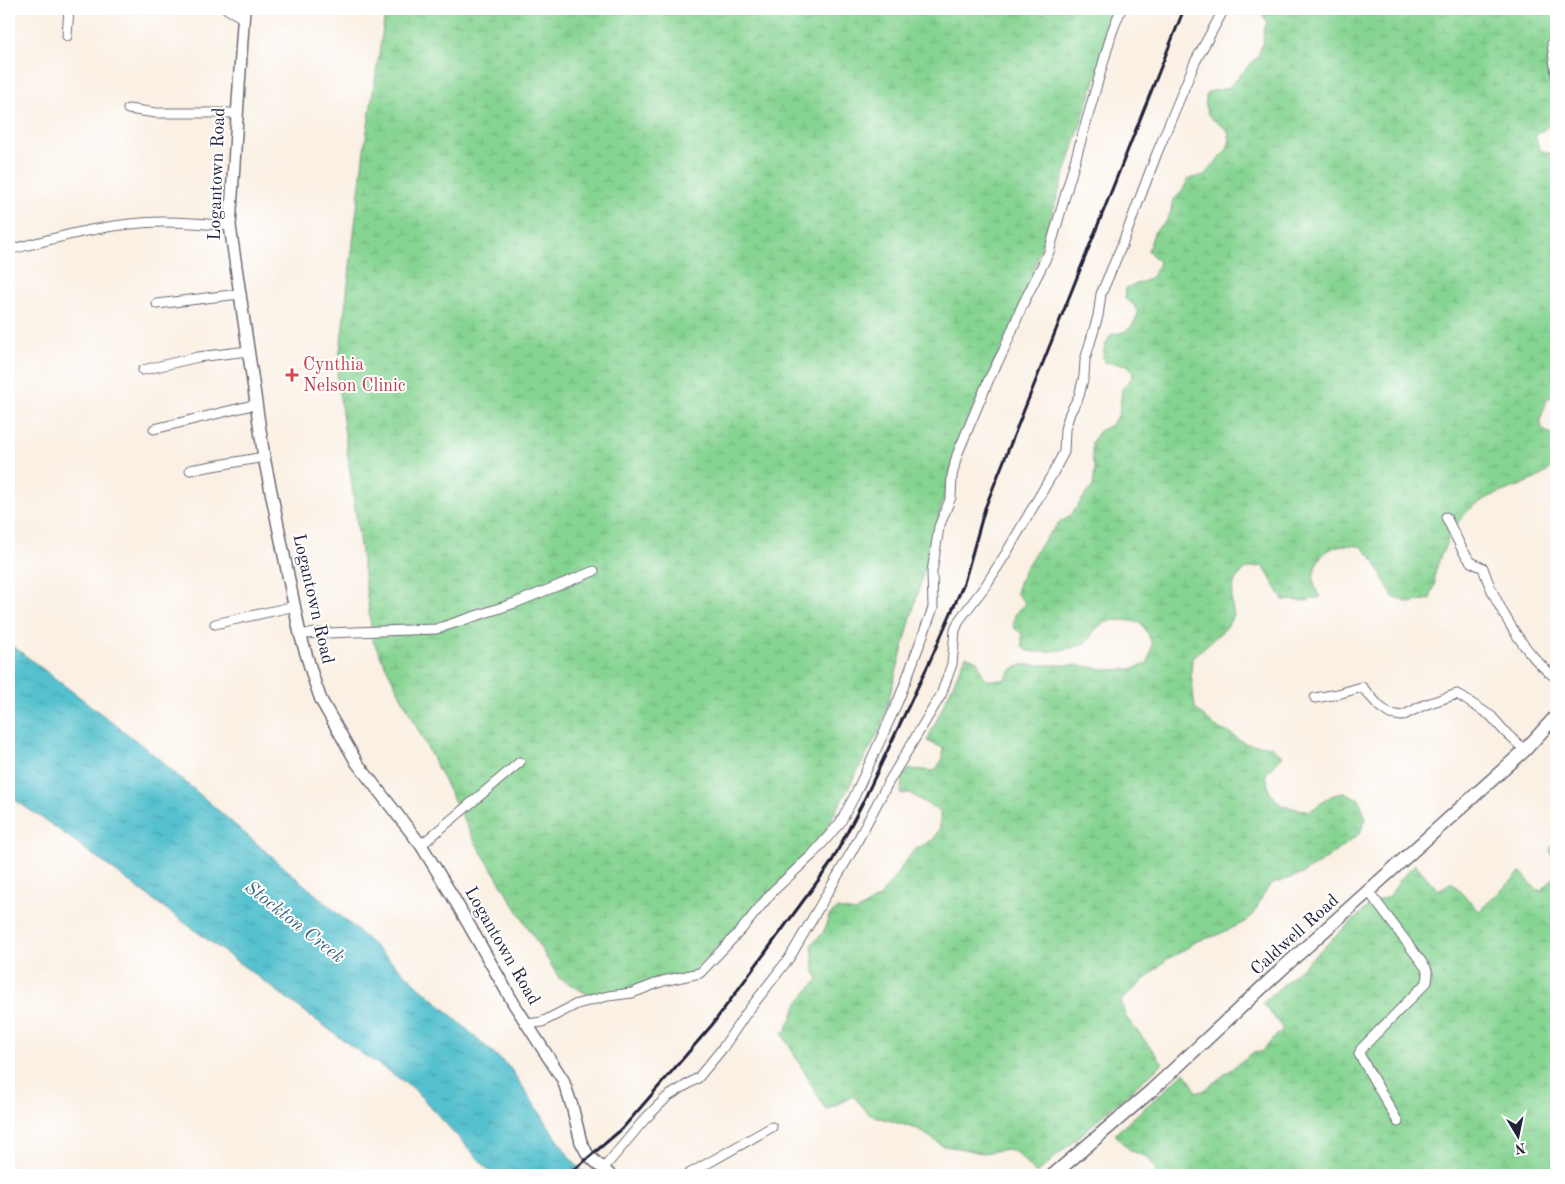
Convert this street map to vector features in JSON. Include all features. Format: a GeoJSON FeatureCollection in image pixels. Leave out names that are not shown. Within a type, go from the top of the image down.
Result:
{"type":"FeatureCollection","features":[{"type":"Feature","properties":{"kind":"main road","name":"Caldwell Road"},"geometry":{"type":"LineString","coordinates":[[1053,1175],[1152,1090],[1248,1000],[1525,750],[1556,716]]}},
{"type":"Feature","properties":{"kind":"street"},"geometry":{"type":"LineString","coordinates":[[67,36],[69,9]]}},
{"type":"Feature","properties":{"kind":"street"},"geometry":{"type":"LineString","coordinates":[[227,9],[244,14]]}},
{"type":"Feature","properties":{"kind":"street"},"geometry":{"type":"LineString","coordinates":[[527,1024],[542,1022],[577,1004],[608,996],[632,993],[663,981],[700,973],[741,930],[773,891],[812,855],[840,823],[899,699],[933,608],[932,572],[936,545],[939,527],[951,497],[952,476],[958,454],[989,379],[1049,252],[1107,50],[1121,9]]}},
{"type":"Feature","properties":{"kind":"street"},"geometry":{"type":"LineString","coordinates":[[606,1172],[644,1120],[667,1097],[698,1078],[722,1049],[745,1015],[790,957],[852,851],[888,783],[941,694],[952,664],[955,630],[960,619],[986,585],[1005,555],[1064,452],[1065,429],[1070,413],[1079,396],[1084,376],[1084,360],[1098,316],[1100,294],[1122,245],[1157,153],[1195,62],[1224,9]]}},
{"type":"Feature","properties":{"kind":"street","name":"Logantown Road"},"geometry":{"type":"LineString","coordinates":[[244,14],[230,226],[264,457],[296,606],[300,634],[321,700],[339,732],[357,763],[421,845],[453,897],[527,1024],[563,1080],[572,1106],[580,1142],[588,1154],[606,1172]]}},
{"type":"Feature","properties":{"kind":"street"},"geometry":{"type":"LineString","coordinates":[[1552,43],[1556,74]]}},
{"type":"Feature","properties":{"kind":"street"},"geometry":{"type":"LineString","coordinates":[[128,109],[156,113],[236,113]]}},
{"type":"Feature","properties":{"kind":"street"},"geometry":{"type":"LineString","coordinates":[[9,250],[60,236],[138,223],[164,222],[230,226]]}},
{"type":"Feature","properties":{"kind":"street"},"geometry":{"type":"LineString","coordinates":[[157,304],[240,294]]}},
{"type":"Feature","properties":{"kind":"street"},"geometry":{"type":"LineString","coordinates":[[143,370],[198,357],[248,351]]}},
{"type":"Feature","properties":{"kind":"street"},"geometry":{"type":"LineString","coordinates":[[154,429],[257,404]]}},
{"type":"Feature","properties":{"kind":"street"},"geometry":{"type":"LineString","coordinates":[[190,470],[264,457]]}},
{"type":"Feature","properties":{"kind":"street"},"geometry":{"type":"LineString","coordinates":[[1446,517],[1466,557],[1470,562],[1483,568],[1489,585],[1520,640],[1538,662],[1556,678]]}},
{"type":"Feature","properties":{"kind":"street"},"geometry":{"type":"LineString","coordinates":[[300,634],[436,629],[515,603],[594,571]]}},
{"type":"Feature","properties":{"kind":"street"},"geometry":{"type":"LineString","coordinates":[[215,624],[296,606]]}},
{"type":"Feature","properties":{"kind":"street"},"geometry":{"type":"LineString","coordinates":[[1315,698],[1362,687],[1380,707],[1390,714],[1402,716],[1457,694],[1491,716],[1525,750]]}},
{"type":"Feature","properties":{"kind":"street"},"geometry":{"type":"LineString","coordinates":[[421,845],[520,762]]}},
{"type":"Feature","properties":{"kind":"street"},"geometry":{"type":"LineString","coordinates":[[1369,892],[1426,968],[1428,974],[1427,982],[1361,1049],[1359,1054],[1398,1122]]}},
{"type":"Feature","properties":{"kind":"street"},"geometry":{"type":"LineString","coordinates":[[687,1175],[772,1127]]}},
{"type":"Feature","properties":{"kind":"green space"},"geometry":{"type":"Polygon","coordinates":[[[386,9],[1118,9],[1022,306],[961,434],[881,728],[812,855],[690,974],[596,999],[559,978],[474,840],[373,641],[337,376],[364,150],[386,9]]]}},
{"type":"Feature","properties":{"kind":"green space"},"geometry":{"type":"Polygon","coordinates":[[[1262,9],[1556,9],[1556,120],[1535,136],[1540,150],[1551,154],[1556,160],[1556,394],[1547,399],[1540,421],[1542,428],[1556,439],[1556,463],[1534,479],[1481,501],[1469,510],[1459,521],[1445,546],[1435,573],[1435,584],[1430,599],[1409,603],[1393,597],[1373,559],[1361,546],[1340,545],[1324,554],[1315,567],[1314,574],[1314,582],[1320,597],[1306,601],[1283,600],[1263,566],[1253,567],[1239,575],[1232,591],[1234,615],[1227,627],[1192,658],[1191,675],[1195,708],[1215,727],[1246,744],[1271,746],[1282,756],[1266,774],[1269,791],[1282,806],[1310,811],[1331,796],[1344,792],[1359,799],[1366,819],[1360,833],[1327,858],[1302,874],[1270,885],[1254,914],[1245,922],[1215,936],[1197,941],[1167,959],[1121,1001],[1125,1016],[1163,1063],[1036,1174],[1017,1153],[1007,1149],[982,1153],[943,1146],[918,1129],[870,1115],[853,1096],[826,1110],[782,1033],[786,1031],[799,1001],[818,980],[814,969],[812,944],[823,933],[829,916],[837,909],[856,912],[880,897],[914,850],[934,839],[940,827],[940,812],[909,793],[901,794],[902,776],[910,769],[935,771],[943,758],[943,748],[927,741],[966,656],[977,661],[983,675],[988,680],[1004,680],[1011,670],[1022,665],[1075,665],[1110,670],[1131,669],[1147,664],[1152,647],[1148,634],[1141,623],[1124,620],[1115,620],[1102,624],[1085,643],[1075,647],[1034,652],[1027,650],[1022,647],[1022,634],[1013,627],[1015,614],[1025,603],[1016,593],[1027,565],[1039,547],[1059,523],[1074,511],[1093,486],[1095,470],[1092,458],[1092,442],[1099,431],[1111,425],[1119,414],[1122,389],[1132,378],[1133,372],[1128,365],[1104,362],[1105,347],[1112,334],[1129,329],[1136,318],[1138,313],[1133,304],[1125,299],[1126,288],[1147,280],[1157,269],[1159,262],[1148,251],[1154,233],[1165,223],[1171,212],[1172,202],[1183,190],[1188,179],[1204,175],[1226,151],[1230,140],[1228,131],[1207,112],[1207,93],[1229,87],[1258,56],[1264,40],[1263,33],[1267,22],[1261,12],[1262,9]]]}},
{"type":"Feature","properties":{"kind":"green space"},"geometry":{"type":"Polygon","coordinates":[[[1556,841],[1556,867],[1550,849],[1556,841]]]}},
{"type":"Feature","properties":{"kind":"green space"},"geometry":{"type":"Polygon","coordinates":[[[1415,864],[1438,890],[1452,882],[1479,911],[1521,872],[1537,890],[1542,890],[1556,875],[1556,1175],[1154,1175],[1156,1173],[1155,1168],[1148,1157],[1137,1154],[1129,1149],[1115,1134],[1185,1072],[1197,1092],[1203,1091],[1252,1053],[1261,1052],[1283,1029],[1263,1003],[1372,903],[1389,897],[1400,880],[1415,864]]]}},
{"type":"Feature","properties":{"kind":"water","name":"Stockton Creek"},"geometry":{"type":"Polygon","coordinates":[[[9,643],[147,749],[351,925],[510,1068],[570,1158],[585,1175],[493,1175],[412,1087],[358,1051],[58,829],[9,796],[9,643]]]}},
{"type":"Feature","properties":{"kind":"railway"},"geometry":{"type":"LineString","coordinates":[[568,1175],[622,1129],[712,1025],[831,863],[863,802],[929,663],[964,583],[985,508],[1184,9]]}},
{"type":"Feature","properties":{"kind":"place","name":"Cynthia Nelson Clinic"},"geometry":{"type":"Point","coordinates":[292,375]}}]}
